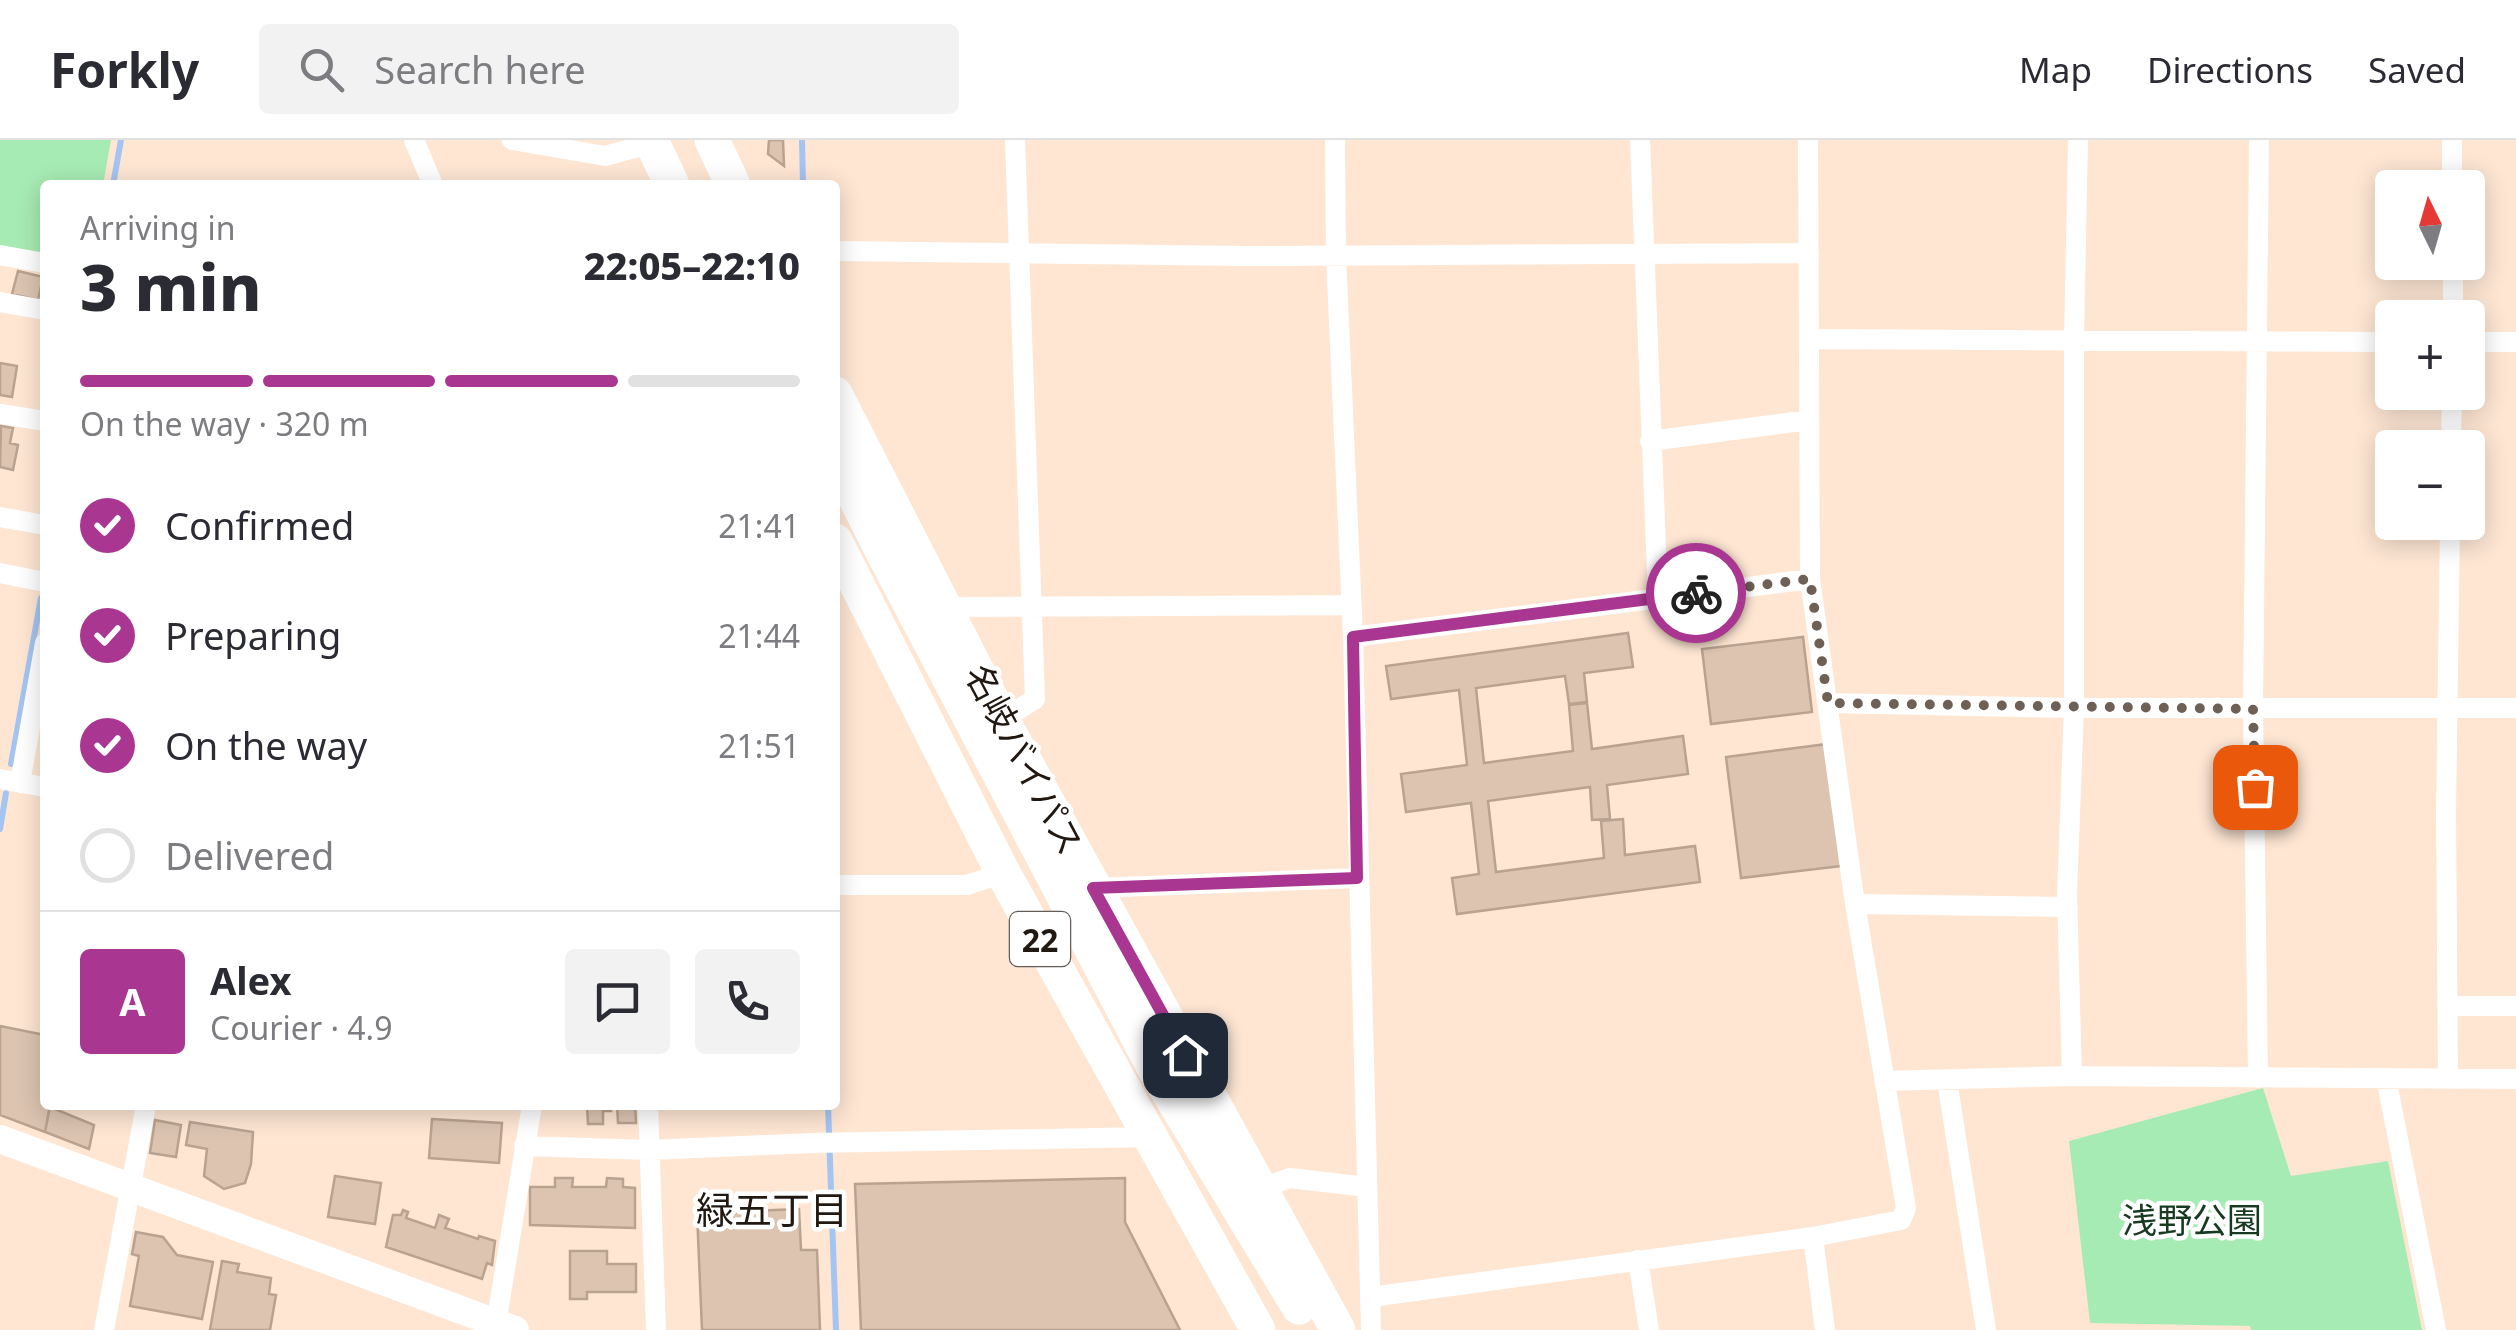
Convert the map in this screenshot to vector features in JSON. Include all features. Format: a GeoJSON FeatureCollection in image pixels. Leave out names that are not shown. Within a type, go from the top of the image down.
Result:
{"type":"FeatureCollection","features":[{"type":"Feature","properties":{"kind":"highway"},"geometry":{"type":"LineString","coordinates":[[712,140],[730,180]]}},
{"type":"Feature","properties":{"kind":"highway"},"geometry":{"type":"LineString","coordinates":[[652,141],[670,180]]}},
{"type":"Feature","properties":{"kind":"highway","name":"名岐バイパス"},"geometry":{"type":"LineString","coordinates":[[840,404],[1002,720],[1338,1330]]}},
{"type":"Feature","properties":{"kind":"highway"},"geometry":{"type":"LineString","coordinates":[[840,459],[883,552],[1157,1073],[1312,1330]]}},
{"type":"Feature","properties":{"kind":"highway","name":"名岐バイパス"},"geometry":{"type":"LineString","coordinates":[[840,552],[1004,873],[1258,1330]]}},
{"type":"Feature","properties":{"kind":"street"},"geometry":{"type":"LineString","coordinates":[[414,140],[431,180]]}},
{"type":"Feature","properties":{"kind":"street"},"geometry":{"type":"LineString","coordinates":[[512,140],[605,156],[652,141]]}},
{"type":"Feature","properties":{"kind":"street"},"geometry":{"type":"LineString","coordinates":[[1002,720],[1035,699],[1016,140]]}},
{"type":"Feature","properties":{"kind":"street"},"geometry":{"type":"LineString","coordinates":[[1334,140],[1353,637],[1371,1330]]}},
{"type":"Feature","properties":{"kind":"street"},"geometry":{"type":"LineString","coordinates":[[1640,140],[1658,598]]}},
{"type":"Feature","properties":{"kind":"street"},"geometry":{"type":"LineString","coordinates":[[1371,1296],[1813,1238],[1901,1220],[1906,1208],[1856,904],[1810,579],[1808,140]]}},
{"type":"Feature","properties":{"kind":"street"},"geometry":{"type":"LineString","coordinates":[[2072,1076],[2068,907],[2074,708],[2078,140]]}},
{"type":"Feature","properties":{"kind":"street"},"geometry":{"type":"LineString","coordinates":[[2258,140],[2253,709],[2258,1078]]}},
{"type":"Feature","properties":{"kind":"street"},"geometry":{"type":"LineString","coordinates":[[2452,140],[2452,170]]}},
{"type":"Feature","properties":{"kind":"street"},"geometry":{"type":"LineString","coordinates":[[840,251],[1809,253]]}},
{"type":"Feature","properties":{"kind":"street"},"geometry":{"type":"LineString","coordinates":[[0,255],[40,262]]}},
{"type":"Feature","properties":{"kind":"street"},"geometry":{"type":"LineString","coordinates":[[0,302],[40,309]]}},
{"type":"Feature","properties":{"kind":"street"},"geometry":{"type":"LineString","coordinates":[[1809,338],[2375,342]]}},
{"type":"Feature","properties":{"kind":"street"},"geometry":{"type":"LineString","coordinates":[[2485,342],[2516,342]]}},
{"type":"Feature","properties":{"kind":"street"},"geometry":{"type":"LineString","coordinates":[[0,414],[40,421]]}},
{"type":"Feature","properties":{"kind":"street"},"geometry":{"type":"LineString","coordinates":[[1650,441],[1809,420]]}},
{"type":"Feature","properties":{"kind":"street"},"geometry":{"type":"LineString","coordinates":[[0,517],[40,525]]}},
{"type":"Feature","properties":{"kind":"street"},"geometry":{"type":"LineString","coordinates":[[2448,1079],[2450,540]]}},
{"type":"Feature","properties":{"kind":"street"},"geometry":{"type":"LineString","coordinates":[[0,572],[40,581]]}},
{"type":"Feature","properties":{"kind":"street"},"geometry":{"type":"LineString","coordinates":[[1353,637],[1810,579]]}},
{"type":"Feature","properties":{"kind":"street"},"geometry":{"type":"LineString","coordinates":[[946,607],[1351,605]]}},
{"type":"Feature","properties":{"kind":"street"},"geometry":{"type":"LineString","coordinates":[[40,664],[10,781],[40,786]]}},
{"type":"Feature","properties":{"kind":"street"},"geometry":{"type":"LineString","coordinates":[[1828,703],[2074,708],[2516,708]]}},
{"type":"Feature","properties":{"kind":"street"},"geometry":{"type":"LineString","coordinates":[[840,886],[967,884],[1004,873]]}},
{"type":"Feature","properties":{"kind":"street"},"geometry":{"type":"LineString","coordinates":[[1093,888],[1357,878]]}},
{"type":"Feature","properties":{"kind":"street"},"geometry":{"type":"LineString","coordinates":[[1856,904],[2068,907]]}},
{"type":"Feature","properties":{"kind":"street"},"geometry":{"type":"LineString","coordinates":[[2447,1006],[2516,1006]]}},
{"type":"Feature","properties":{"kind":"street"},"geometry":{"type":"LineString","coordinates":[[1884,1081],[2072,1076],[2516,1078]]}},
{"type":"Feature","properties":{"kind":"street"},"geometry":{"type":"LineString","coordinates":[[2386,1078],[2436,1330]]}},
{"type":"Feature","properties":{"kind":"street"},"geometry":{"type":"LineString","coordinates":[[1946,1080],[1986,1330]]}},
{"type":"Feature","properties":{"kind":"street"},"geometry":{"type":"LineString","coordinates":[[104,1330],[145,1110]]}},
{"type":"Feature","properties":{"kind":"street"},"geometry":{"type":"LineString","coordinates":[[0,1139],[502,1328],[531,1110]]}},
{"type":"Feature","properties":{"kind":"street"},"geometry":{"type":"LineString","coordinates":[[648,1110],[656,1330]]}},
{"type":"Feature","properties":{"kind":"street"},"geometry":{"type":"LineString","coordinates":[[524,1146],[649,1150],[813,1142],[1150,1137]]}},
{"type":"Feature","properties":{"kind":"street"},"geometry":{"type":"LineString","coordinates":[[1258,1189],[1290,1178],[1367,1186]]}},
{"type":"Feature","properties":{"kind":"street"},"geometry":{"type":"LineString","coordinates":[[1813,1238],[1825,1330]]}},
{"type":"Feature","properties":{"kind":"street"},"geometry":{"type":"LineString","coordinates":[[1638,1260],[1650,1330]]}},
{"type":"Feature","properties":{"kind":"green space"},"geometry":{"type":"Polygon","coordinates":[[[0,140],[111,140],[104,180],[40,180],[40,262],[0,255],[0,140]]]}},
{"type":"Feature","properties":{"kind":"green space","name":"浅野公園"},"geometry":{"type":"Polygon","coordinates":[[[2263,1088],[2291,1176],[2388,1161],[2422,1330],[2251,1330],[2250,1326],[2090,1323],[2069,1141],[2263,1088]]]}},
{"type":"Feature","properties":{"kind":"building"},"geometry":{"type":"Polygon","coordinates":[[[769,140],[783,140],[784,166],[768,154],[769,140]]]}},
{"type":"Feature","properties":{"kind":"building"},"geometry":{"type":"Polygon","coordinates":[[[18,271],[40,276],[38,300],[12,294],[18,271]]]}},
{"type":"Feature","properties":{"kind":"building"},"geometry":{"type":"Polygon","coordinates":[[[0,363],[17,366],[12,397],[0,395],[0,363]]]}},
{"type":"Feature","properties":{"kind":"building"},"geometry":{"type":"Polygon","coordinates":[[[1,426],[13,428],[10,443],[18,445],[13,470],[0,467],[1,426]]]}},
{"type":"Feature","properties":{"kind":"building"},"geometry":{"type":"Polygon","coordinates":[[[1628,633],[1633,667],[1584,673],[1587,702],[1569,704],[1565,676],[1476,688],[1484,763],[1573,751],[1569,705],[1587,703],[1592,749],[1683,736],[1688,774],[1607,785],[1610,819],[1592,820],[1590,787],[1488,801],[1496,872],[1604,858],[1601,821],[1623,819],[1625,855],[1695,846],[1700,882],[1457,914],[1452,878],[1479,874],[1471,803],[1406,812],[1401,774],[1467,765],[1459,690],[1391,699],[1386,666],[1628,633]]]}},
{"type":"Feature","properties":{"kind":"building"},"geometry":{"type":"Polygon","coordinates":[[[1803,637],[1812,712],[1711,724],[1702,649],[1803,637]]]}},
{"type":"Feature","properties":{"kind":"building"},"geometry":{"type":"Polygon","coordinates":[[[1827,744],[1842,866],[1741,878],[1726,757],[1827,744]]]}},
{"type":"Feature","properties":{"kind":"building"},"geometry":{"type":"Polygon","coordinates":[[[0,1026],[40,1034],[40,1110],[49,1110],[45,1132],[0,1115],[0,1026]]]}},
{"type":"Feature","properties":{"kind":"building"},"geometry":{"type":"Polygon","coordinates":[[[49,1110],[94,1125],[89,1149],[45,1132],[49,1110]]]}},
{"type":"Feature","properties":{"kind":"building"},"geometry":{"type":"Polygon","coordinates":[[[587,1110],[611,1110],[603,1111],[603,1124],[588,1124],[587,1110]]]}},
{"type":"Feature","properties":{"kind":"building"},"geometry":{"type":"Polygon","coordinates":[[[617,1110],[635,1110],[636,1123],[618,1123],[617,1110]]]}},
{"type":"Feature","properties":{"kind":"building"},"geometry":{"type":"Polygon","coordinates":[[[432,1119],[502,1123],[499,1163],[429,1158],[432,1119]]]}},
{"type":"Feature","properties":{"kind":"building"},"geometry":{"type":"Polygon","coordinates":[[[155,1120],[181,1125],[176,1157],[150,1153],[155,1120]]]}},
{"type":"Feature","properties":{"kind":"building"},"geometry":{"type":"Polygon","coordinates":[[[190,1122],[253,1132],[245,1183],[224,1189],[204,1176],[207,1149],[186,1145],[190,1122]]]}},
{"type":"Feature","properties":{"kind":"building"},"geometry":{"type":"Polygon","coordinates":[[[335,1176],[381,1183],[375,1224],[328,1217],[335,1176]]]}},
{"type":"Feature","properties":{"kind":"building"},"geometry":{"type":"Polygon","coordinates":[[[555,1178],[573,1178],[572,1187],[606,1187],[607,1178],[623,1179],[623,1187],[635,1188],[635,1228],[530,1225],[530,1187],[555,1187],[555,1178]]]}},
{"type":"Feature","properties":{"kind":"building"},"geometry":{"type":"Polygon","coordinates":[[[1125,1178],[1125,1222],[1180,1330],[861,1330],[855,1184],[1125,1178]]]}},
{"type":"Feature","properties":{"kind":"building"},"geometry":{"type":"Polygon","coordinates":[[[799,1209],[801,1250],[817,1250],[820,1330],[702,1330],[697,1213],[799,1209]]]}},
{"type":"Feature","properties":{"kind":"building"},"geometry":{"type":"Polygon","coordinates":[[[403,1210],[408,1212],[406,1218],[435,1228],[439,1215],[449,1219],[445,1228],[495,1241],[492,1265],[487,1263],[482,1279],[386,1247],[393,1215],[401,1215],[403,1210]]]}},
{"type":"Feature","properties":{"kind":"building"},"geometry":{"type":"Polygon","coordinates":[[[136,1232],[163,1237],[177,1255],[213,1262],[202,1319],[130,1306],[139,1256],[132,1254],[136,1232]]]}},
{"type":"Feature","properties":{"kind":"building"},"geometry":{"type":"Polygon","coordinates":[[[570,1251],[607,1251],[607,1264],[636,1264],[636,1292],[587,1292],[587,1299],[570,1299],[570,1251]]]}},
{"type":"Feature","properties":{"kind":"building"},"geometry":{"type":"Polygon","coordinates":[[[222,1261],[239,1264],[237,1272],[271,1278],[269,1294],[276,1295],[270,1330],[210,1330],[222,1261]]]}},
{"type":"Feature","properties":{"kind":"waterway"},"geometry":{"type":"LineString","coordinates":[[114,180],[121,140]]}},
{"type":"Feature","properties":{"kind":"waterway"},"geometry":{"type":"LineString","coordinates":[[802,140],[803,180]]}},
{"type":"Feature","properties":{"kind":"waterway"},"geometry":{"type":"LineString","coordinates":[[11,764],[40,604]]}},
{"type":"Feature","properties":{"kind":"waterway"},"geometry":{"type":"LineString","coordinates":[[0,829],[6,793]]}},
{"type":"Feature","properties":{"kind":"waterway"},"geometry":{"type":"LineString","coordinates":[[828,1110],[836,1330]]}},
{"type":"Feature","properties":{"kind":"way so far"},"geometry":{"type":"LineString","coordinates":[[1696,593],[1810,579],[1828,703],[2253,709],[2255,787]]}},
{"type":"Feature","properties":{"kind":"district","name":"緑五丁目"},"geometry":{"type":"Point","coordinates":[772,1209]}},
{"type":"Feature","properties":{"kind":"route"},"geometry":{"type":"LineString","coordinates":[[1185,1055],[1093,888],[1357,878],[1353,637],[1696,593]]}}]}
